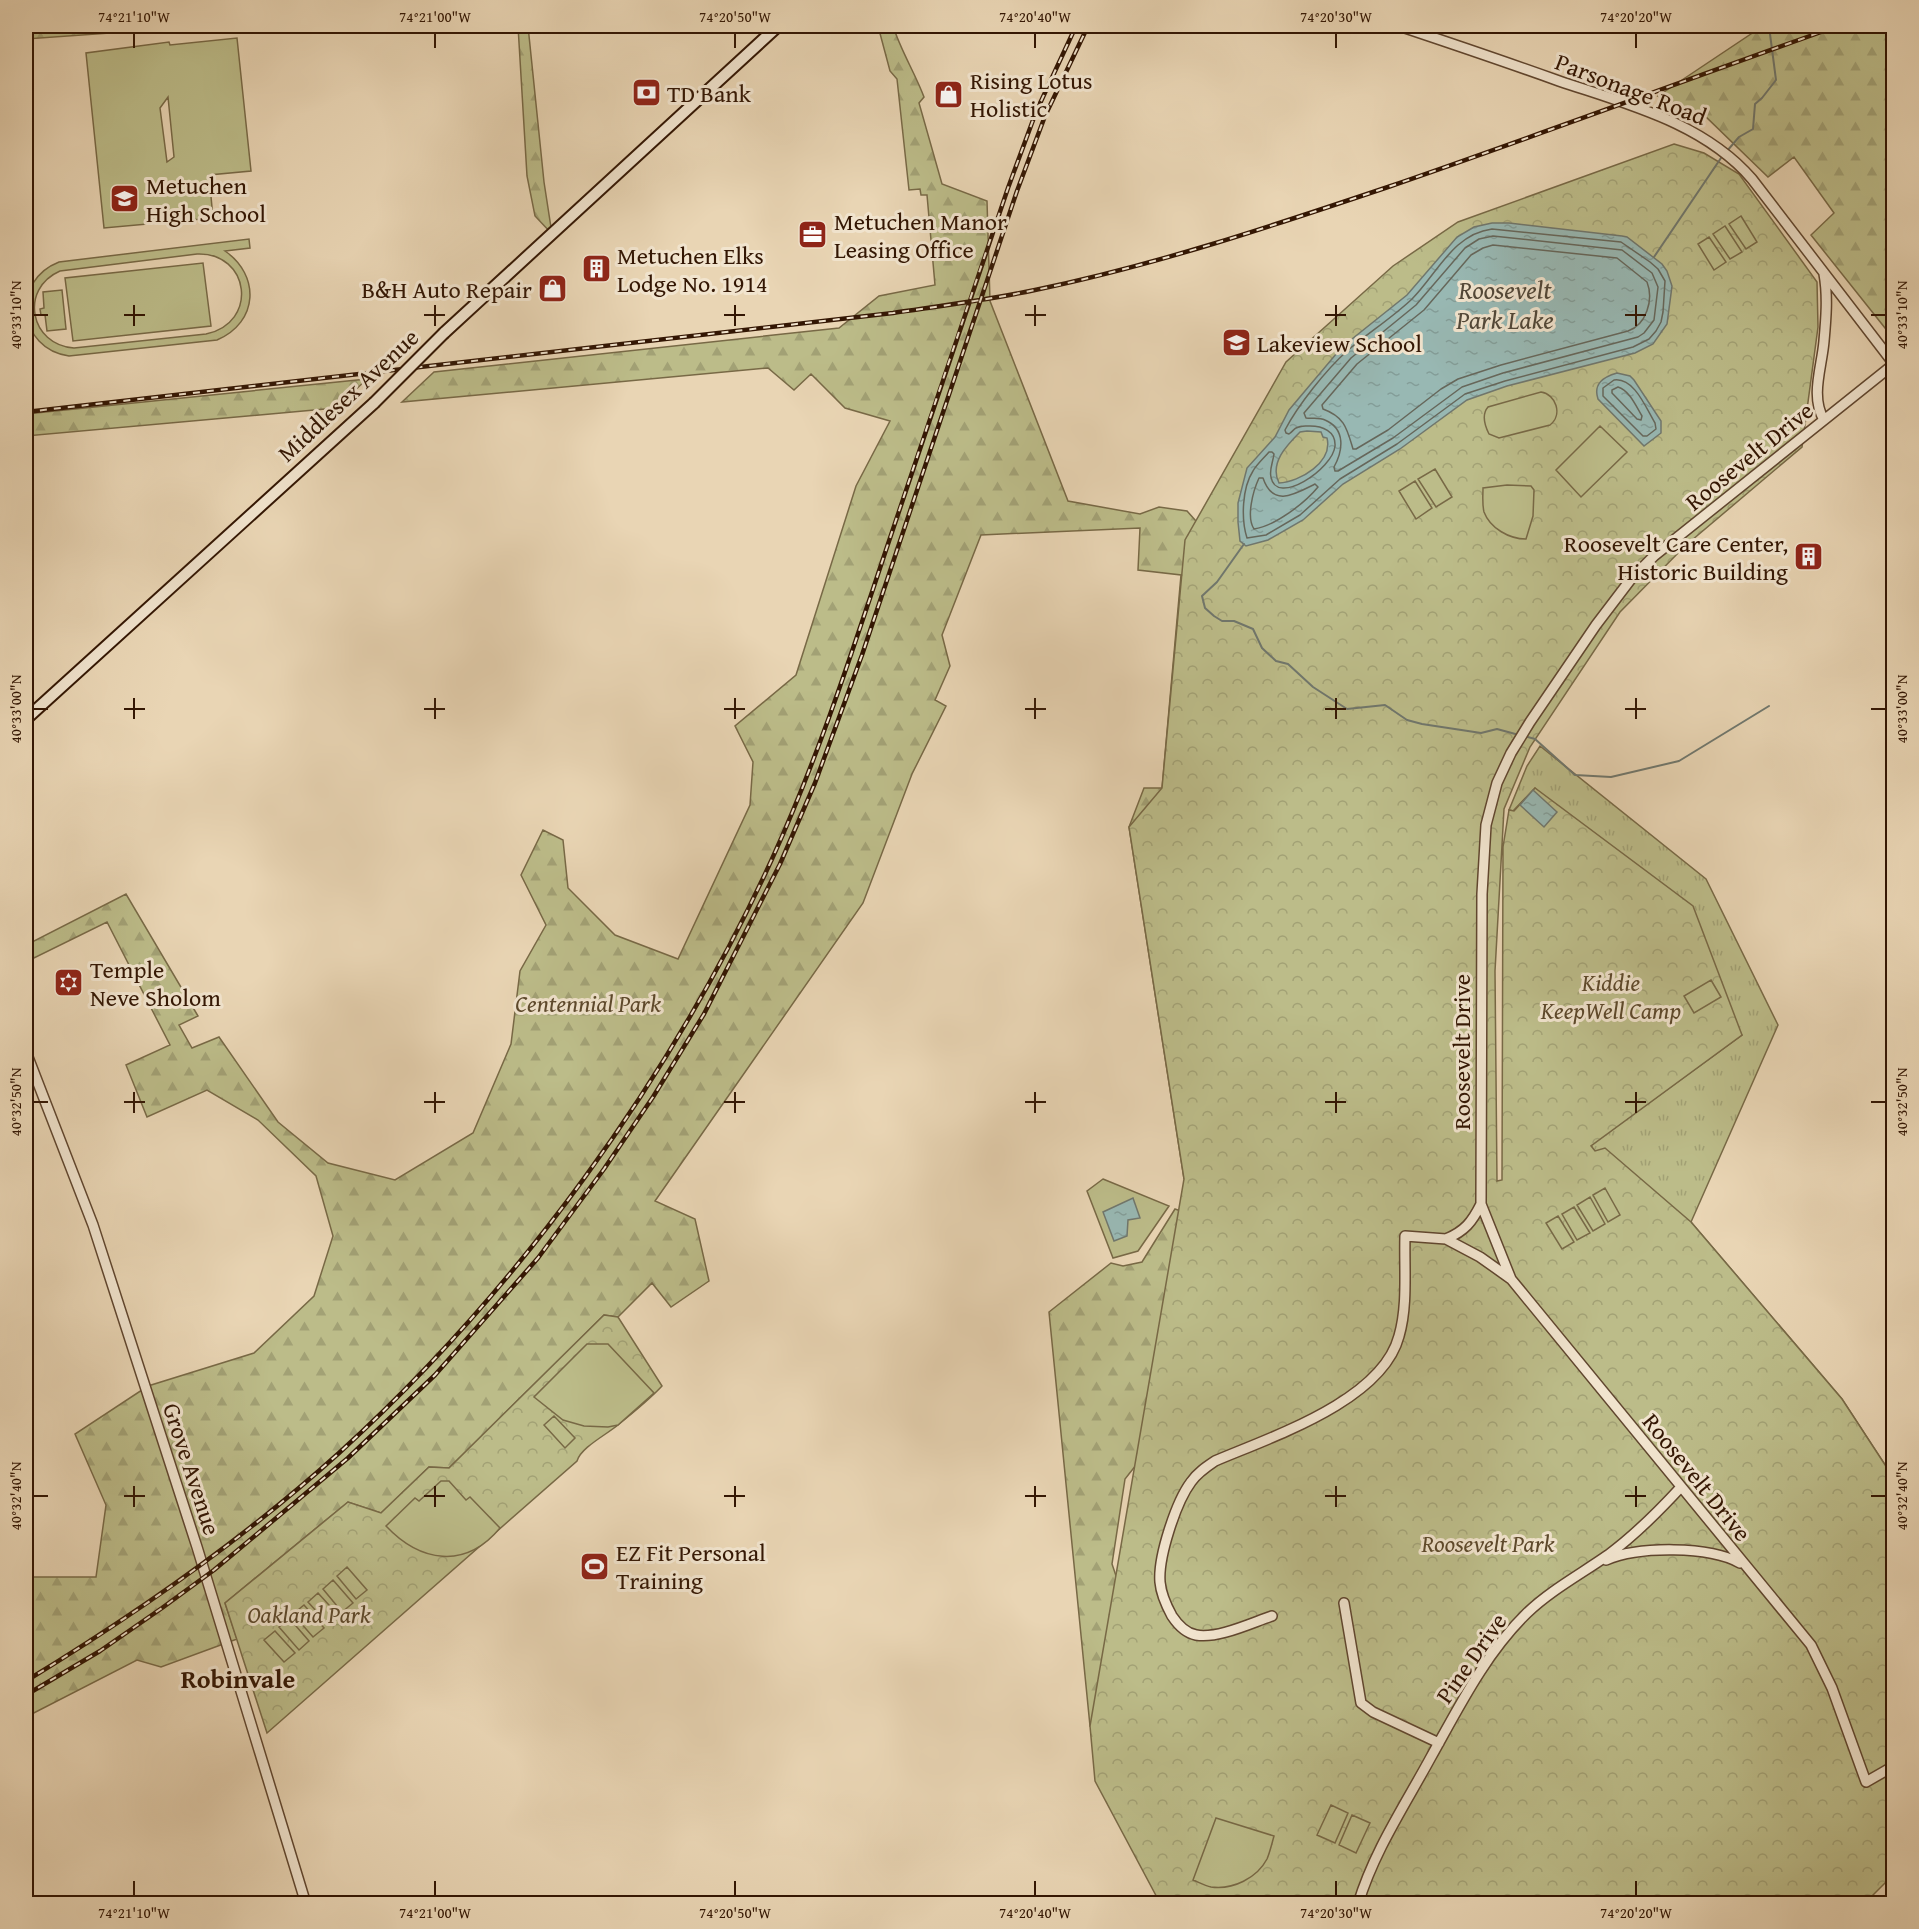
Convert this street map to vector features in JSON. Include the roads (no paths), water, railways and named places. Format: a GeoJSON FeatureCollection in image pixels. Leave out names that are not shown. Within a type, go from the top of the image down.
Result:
{"type":"FeatureCollection","features":[{"type":"Feature","properties":{"kind":"main road","name":"Middlesex Avenue"},"geometry":{"type":"LineString","coordinates":[[26,719],[374,403],[444,333],[778,26]]}},
{"type":"Feature","properties":{"kind":"street","name":"Parsonage Road"},"geometry":{"type":"LineString","coordinates":[[1400,26],[1626,104],[1693,132],[1722,149],[1752,179],[1893,364]]}},
{"type":"Feature","properties":{"kind":"street"},"geometry":{"type":"LineString","coordinates":[[1823,272],[1827,299],[1817,393],[1820,413],[1824,420]]}},
{"type":"Feature","properties":{"kind":"street","name":"Roosevelt Drive"},"geometry":{"type":"LineString","coordinates":[[1893,364],[1654,556],[1631,579],[1602,615],[1518,741],[1497,783],[1486,825],[1480,972],[1481,1204],[1511,1279],[1811,1645],[1832,1688],[1866,1782],[1893,1766]]}},
{"type":"Feature","properties":{"kind":"street","name":"Grove Avenue"},"geometry":{"type":"LineString","coordinates":[[26,1052],[97,1235],[306,1904]]}},
{"type":"Feature","properties":{"kind":"street"},"geometry":{"type":"LineString","coordinates":[[1446,1239],[1459,1234],[1471,1224],[1481,1204]]}},
{"type":"Feature","properties":{"kind":"street"},"geometry":{"type":"LineString","coordinates":[[1272,1616],[1206,1636],[1188,1633],[1175,1621],[1163,1597],[1160,1571],[1166,1541],[1191,1481],[1202,1469],[1215,1461],[1314,1418],[1338,1405],[1373,1379],[1386,1365],[1394,1353],[1402,1322],[1405,1236],[1446,1239],[1480,1257],[1511,1279]]}},
{"type":"Feature","properties":{"kind":"street","name":"Pine Drive"},"geometry":{"type":"LineString","coordinates":[[1358,1904],[1377,1856],[1439,1743],[1477,1677],[1512,1628],[1540,1601],[1640,1529],[1681,1487]]}},
{"type":"Feature","properties":{"kind":"street"},"geometry":{"type":"LineString","coordinates":[[1593,1565],[1626,1553],[1677,1551],[1726,1557],[1746,1568]]}},
{"type":"Feature","properties":{"kind":"street"},"geometry":{"type":"LineString","coordinates":[[1344,1603],[1361,1703],[1373,1712],[1439,1743]]}},
{"type":"Feature","properties":{"kind":"water","name":"Roosevelt Park Lake"},"geometry":{"type":"Polygon","coordinates":[[[1492,223],[1509,223],[1627,237],[1662,264],[1667,271],[1672,286],[1667,324],[1653,344],[1635,353],[1507,386],[1467,400],[1400,449],[1343,484],[1303,520],[1268,540],[1246,546],[1240,541],[1238,503],[1247,468],[1275,437],[1289,410],[1342,347],[1407,295],[1457,237],[1474,227],[1492,223]],[[1300,432],[1290,443],[1281,455],[1276,468],[1279,483],[1305,475],[1320,463],[1328,447],[1327,438],[1323,437],[1321,432],[1300,432]]]}},
{"type":"Feature","properties":{"kind":"water"},"geometry":{"type":"Polygon","coordinates":[[[1617,373],[1630,376],[1634,380],[1661,421],[1661,433],[1644,446],[1598,399],[1597,389],[1600,382],[1617,373]]]}},
{"type":"Feature","properties":{"kind":"water"},"geometry":{"type":"Polygon","coordinates":[[[1533,790],[1557,812],[1544,827],[1520,805],[1533,790]]]}},
{"type":"Feature","properties":{"kind":"water"},"geometry":{"type":"Polygon","coordinates":[[[1133,1198],[1140,1218],[1128,1220],[1127,1236],[1114,1241],[1103,1212],[1133,1198]]]}},
{"type":"Feature","properties":{"kind":"waterway"},"geometry":{"type":"LineString","coordinates":[[1727,151],[1739,137],[1753,129],[1755,104],[1776,80],[1770,34],[1774,26]]}},
{"type":"Feature","properties":{"kind":"waterway"},"geometry":{"type":"LineString","coordinates":[[1654,257],[1723,155]]}},
{"type":"Feature","properties":{"kind":"waterway"},"geometry":{"type":"LineString","coordinates":[[1244,544],[1217,582],[1202,596],[1205,608],[1222,621],[1234,621],[1253,629],[1262,648],[1276,661],[1288,664],[1313,687],[1347,709],[1385,705],[1407,720],[1422,724],[1481,733],[1497,729],[1519,735]]}},
{"type":"Feature","properties":{"kind":"waterway"},"geometry":{"type":"LineString","coordinates":[[1524,736],[1535,739],[1575,775],[1611,777],[1679,761],[1769,706]]}},
{"type":"Feature","properties":{"kind":"railway"},"geometry":{"type":"LineString","coordinates":[[26,1681],[108,1629],[227,1546],[339,1453],[405,1390],[468,1322],[528,1251],[585,1177],[638,1101],[687,1022],[732,941],[789,821],[847,665],[1008,188],[1036,112],[1076,26]]}},
{"type":"Feature","properties":{"kind":"railway"},"geometry":{"type":"LineString","coordinates":[[26,1695],[100,1651],[214,1570],[348,1458],[435,1375],[538,1258],[604,1169],[653,1097],[704,1014],[780,864],[815,783],[862,655],[1017,191],[1045,116],[1088,26]]}},
{"type":"Feature","properties":{"kind":"railway"},"geometry":{"type":"LineString","coordinates":[[26,412],[893,313],[1035,290],[1169,257],[1301,216],[1445,167],[1838,26]]}},
{"type":"Feature","properties":{"kind":"place","name":"TD Bank"},"geometry":{"type":"Point","coordinates":[646,93]}},
{"type":"Feature","properties":{"kind":"place","name":"Rising Lotus Holistic"},"geometry":{"type":"Point","coordinates":[949,94]}},
{"type":"Feature","properties":{"kind":"place","name":"Metuchen High School"},"geometry":{"type":"Point","coordinates":[125,199]}},
{"type":"Feature","properties":{"kind":"place","name":"Metuchen Manor Leasing Office"},"geometry":{"type":"Point","coordinates":[813,235]}},
{"type":"Feature","properties":{"kind":"place","name":"Metuchen Elks Lodge No. 1914"},"geometry":{"type":"Point","coordinates":[596,269]}},
{"type":"Feature","properties":{"kind":"place","name":"B&H Auto Repair"},"geometry":{"type":"Point","coordinates":[553,289]}},
{"type":"Feature","properties":{"kind":"place","name":"Lakeview School"},"geometry":{"type":"Point","coordinates":[1236,343]}},
{"type":"Feature","properties":{"kind":"place","name":"Roosevelt Care Center, Historic Building"},"geometry":{"type":"Point","coordinates":[1809,557]}},
{"type":"Feature","properties":{"kind":"place","name":"Temple Neve Sholom"},"geometry":{"type":"Point","coordinates":[69,983]}},
{"type":"Feature","properties":{"kind":"place","name":"EZ Fit Personal Training"},"geometry":{"type":"Point","coordinates":[595,1566]}},
{"type":"Feature","properties":{"kind":"district","name":"Robinvale"},"geometry":{"type":"Point","coordinates":[238,1678]}},
{"type":"Feature","properties":{"kind":"park label","name":"Kiddie KeepWell Camp"},"geometry":{"type":"Point","coordinates":[1611,996]}},
{"type":"Feature","properties":{"kind":"park label","name":"Centennial Park"},"geometry":{"type":"Point","coordinates":[588,1003]}},
{"type":"Feature","properties":{"kind":"park label","name":"Roosevelt Park"},"geometry":{"type":"Point","coordinates":[1488,1543]}},
{"type":"Feature","properties":{"kind":"park label","name":"Oakland Park"},"geometry":{"type":"Point","coordinates":[309,1614]}}]}
